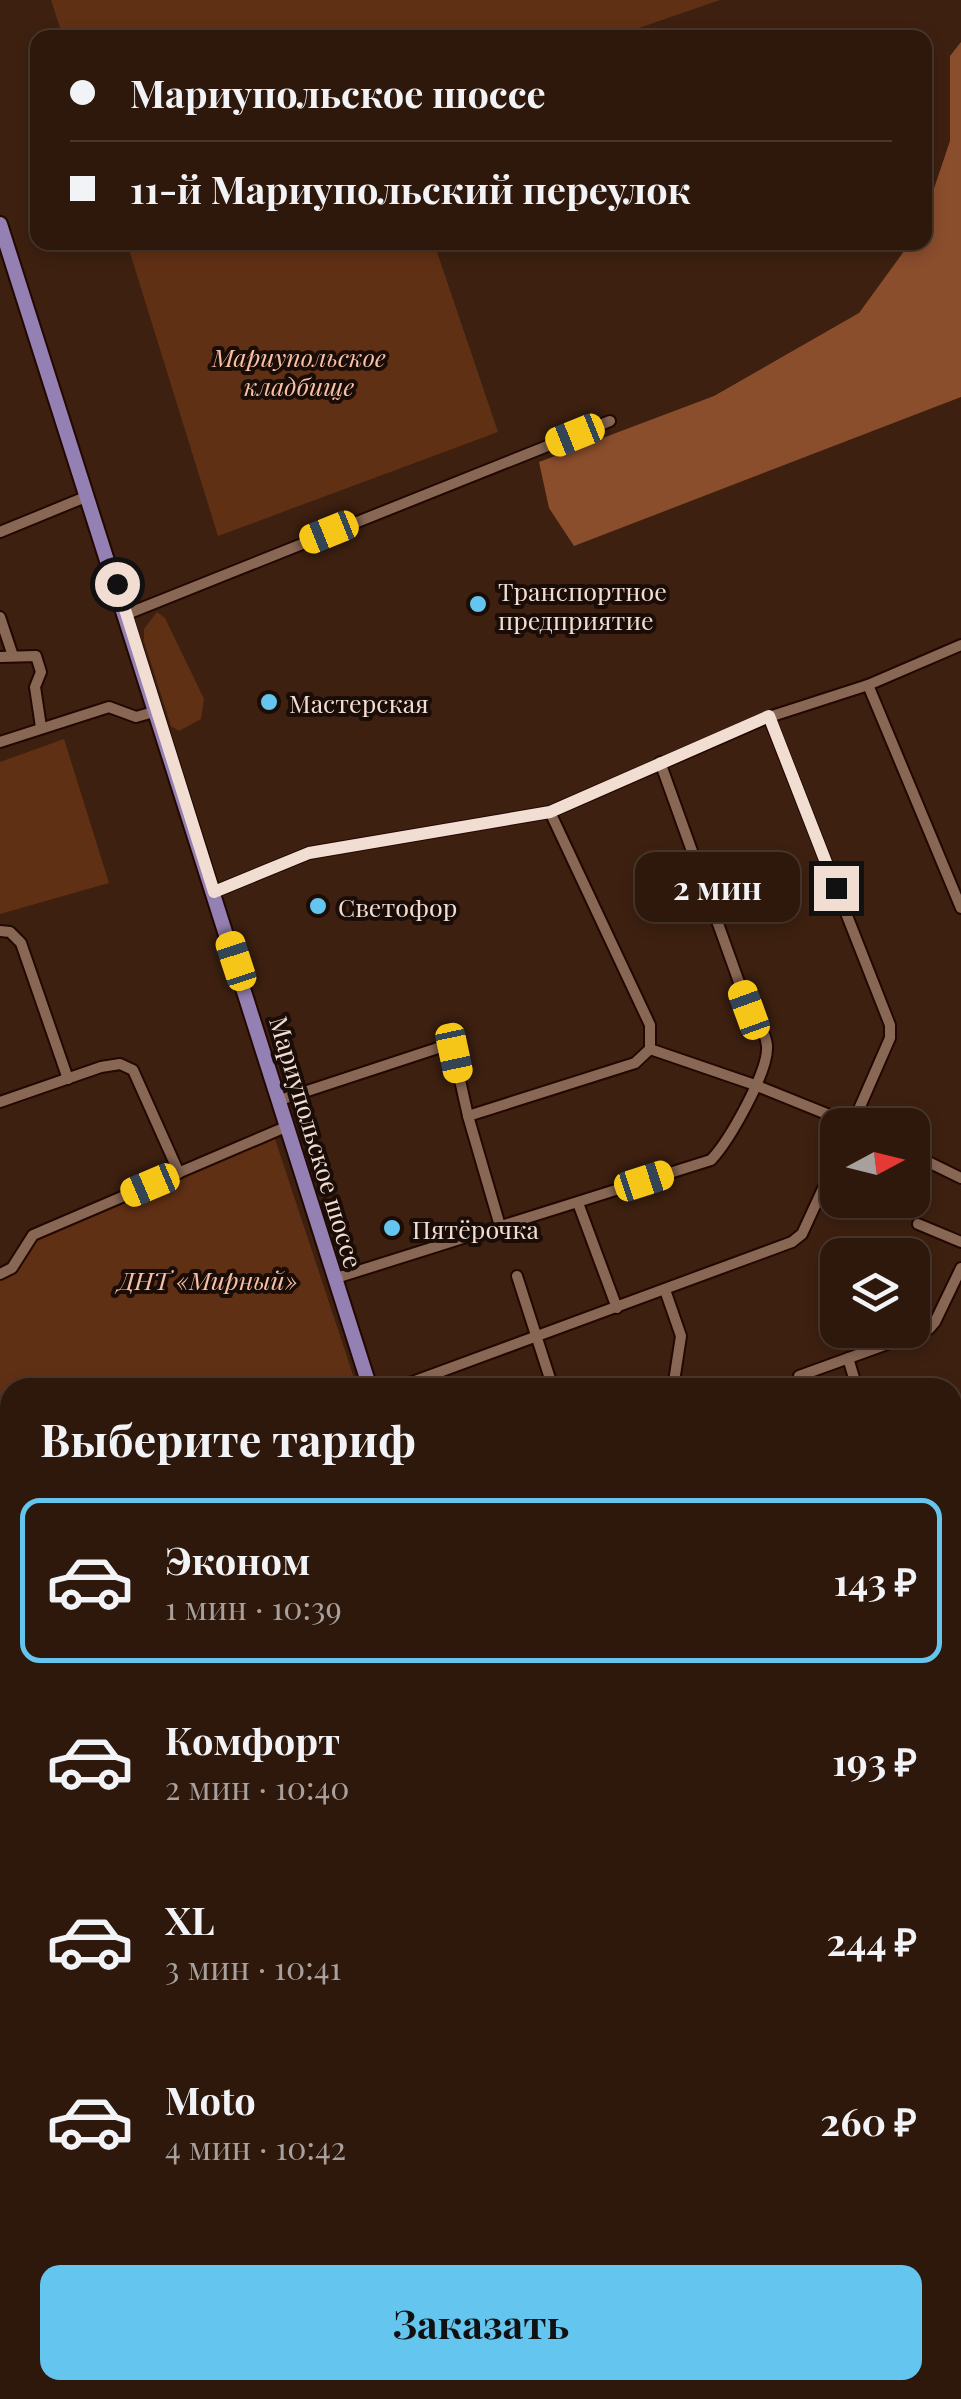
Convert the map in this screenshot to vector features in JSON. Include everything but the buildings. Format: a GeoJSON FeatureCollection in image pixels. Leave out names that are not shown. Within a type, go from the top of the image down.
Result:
{"type":"FeatureCollection","features":[{"type":"Feature","properties":{"kind":"main road","name":"Мариупольское шоссе"},"geometry":{"type":"LineString","coordinates":[[0,224],[367,1378]]}},
{"type":"Feature","properties":{"kind":"street"},"geometry":{"type":"LineString","coordinates":[[127,614],[610,421]]}},
{"type":"Feature","properties":{"kind":"street"},"geometry":{"type":"LineString","coordinates":[[0,532],[88,496]]}},
{"type":"Feature","properties":{"kind":"street"},"geometry":{"type":"LineString","coordinates":[[0,617],[13,656]]}},
{"type":"Feature","properties":{"kind":"street"},"geometry":{"type":"LineString","coordinates":[[214,892],[309,853],[550,812],[769,716],[868,685],[961,645]]}},
{"type":"Feature","properties":{"kind":"street"},"geometry":{"type":"LineString","coordinates":[[0,657],[36,656],[41,672],[36,687],[41,728]]}},
{"type":"Feature","properties":{"kind":"street"},"geometry":{"type":"LineString","coordinates":[[868,685],[961,908]]}},
{"type":"Feature","properties":{"kind":"street"},"geometry":{"type":"LineString","coordinates":[[0,742],[109,707],[136,717],[157,711]]}},
{"type":"Feature","properties":{"kind":"street"},"geometry":{"type":"LineString","coordinates":[[769,716],[890,1025],[890,1038],[860,1108]]}},
{"type":"Feature","properties":{"kind":"street"},"geometry":{"type":"LineString","coordinates":[[336,1278],[711,1160],[722,1148],[755,1085],[768,1050],[764,1034],[749,1010],[660,762]]}},
{"type":"Feature","properties":{"kind":"street"},"geometry":{"type":"LineString","coordinates":[[468,1116],[635,1064],[650,1049],[650,1025],[550,812]]}},
{"type":"Feature","properties":{"kind":"street"},"geometry":{"type":"LineString","coordinates":[[0,930],[10,932],[21,943],[68,1078]]}},
{"type":"Feature","properties":{"kind":"street"},"geometry":{"type":"LineString","coordinates":[[280,1100],[442,1047],[449,1048],[454,1053],[500,1226]]}},
{"type":"Feature","properties":{"kind":"street"},"geometry":{"type":"LineString","coordinates":[[650,1049],[820,1112]]}},
{"type":"Feature","properties":{"kind":"street"},"geometry":{"type":"LineString","coordinates":[[0,1102],[120,1064],[133,1070],[179,1173]]}},
{"type":"Feature","properties":{"kind":"street"},"geometry":{"type":"LineString","coordinates":[[0,1274],[12,1268],[33,1235],[288,1126]]}},
{"type":"Feature","properties":{"kind":"street"},"geometry":{"type":"LineString","coordinates":[[930,1163],[958,1177],[961,1162]]}},
{"type":"Feature","properties":{"kind":"street"},"geometry":{"type":"LineString","coordinates":[[423,1378],[792,1242],[802,1234],[820,1195]]}},
{"type":"Feature","properties":{"kind":"street"},"geometry":{"type":"LineString","coordinates":[[578,1203],[617,1308]]}},
{"type":"Feature","properties":{"kind":"street"},"geometry":{"type":"LineString","coordinates":[[918,1224],[961,1242]]}},
{"type":"Feature","properties":{"kind":"street"},"geometry":{"type":"LineString","coordinates":[[800,1376],[929,1329],[961,1268]]}},
{"type":"Feature","properties":{"kind":"street"},"geometry":{"type":"LineString","coordinates":[[516,1276],[550,1378]]}},
{"type":"Feature","properties":{"kind":"street"},"geometry":{"type":"LineString","coordinates":[[665,1290],[681,1336],[675,1378]]}},
{"type":"Feature","properties":{"kind":"street"},"geometry":{"type":"LineString","coordinates":[[848,1358],[854,1378]]}},
{"type":"Feature","properties":{"kind":"green space"},"geometry":{"type":"Polygon","coordinates":[[[51,0],[720,0],[633,30],[61,30],[51,0]]]}},
{"type":"Feature","properties":{"kind":"green space","name":"Мариупольское кладбище"},"geometry":{"type":"Polygon","coordinates":[[[129,250],[436,250],[498,432],[218,536],[129,250]]]}},
{"type":"Feature","properties":{"kind":"green space"},"geometry":{"type":"Polygon","coordinates":[[[157,612],[165,618],[204,699],[201,719],[179,731],[171,726],[144,641],[144,629],[157,612]]]}},
{"type":"Feature","properties":{"kind":"green space"},"geometry":{"type":"Polygon","coordinates":[[[64,739],[109,883],[0,914],[0,762],[64,739]]]}},
{"type":"Feature","properties":{"kind":"green space","name":"ДНТ «Мирный»"},"geometry":{"type":"Polygon","coordinates":[[[274,1136],[354,1378],[0,1378],[0,1275],[34,1236],[274,1136]]]}},
{"type":"Feature","properties":{"kind":"shaded area"},"geometry":{"type":"Polygon","coordinates":[[[961,42],[961,397],[574,546],[549,508],[539,462],[714,396],[859,313],[905,250],[932,250],[932,194],[950,141],[950,56],[961,42]]]}},
{"type":"Feature","properties":{"kind":"place","name":"Транспортное предприятие"},"geometry":{"type":"Point","coordinates":[478,604]}},
{"type":"Feature","properties":{"kind":"place","name":"Мастерская"},"geometry":{"type":"Point","coordinates":[269,702]}},
{"type":"Feature","properties":{"kind":"place","name":"Светофор"},"geometry":{"type":"Point","coordinates":[318,906]}},
{"type":"Feature","properties":{"kind":"place","name":"Пятёрочка"},"geometry":{"type":"Point","coordinates":[392,1228]}},
{"type":"Feature","properties":{"kind":"route"},"geometry":{"type":"LineString","coordinates":[[117,584],[214,892],[309,853],[550,812],[769,716],[836,888]]}}]}
